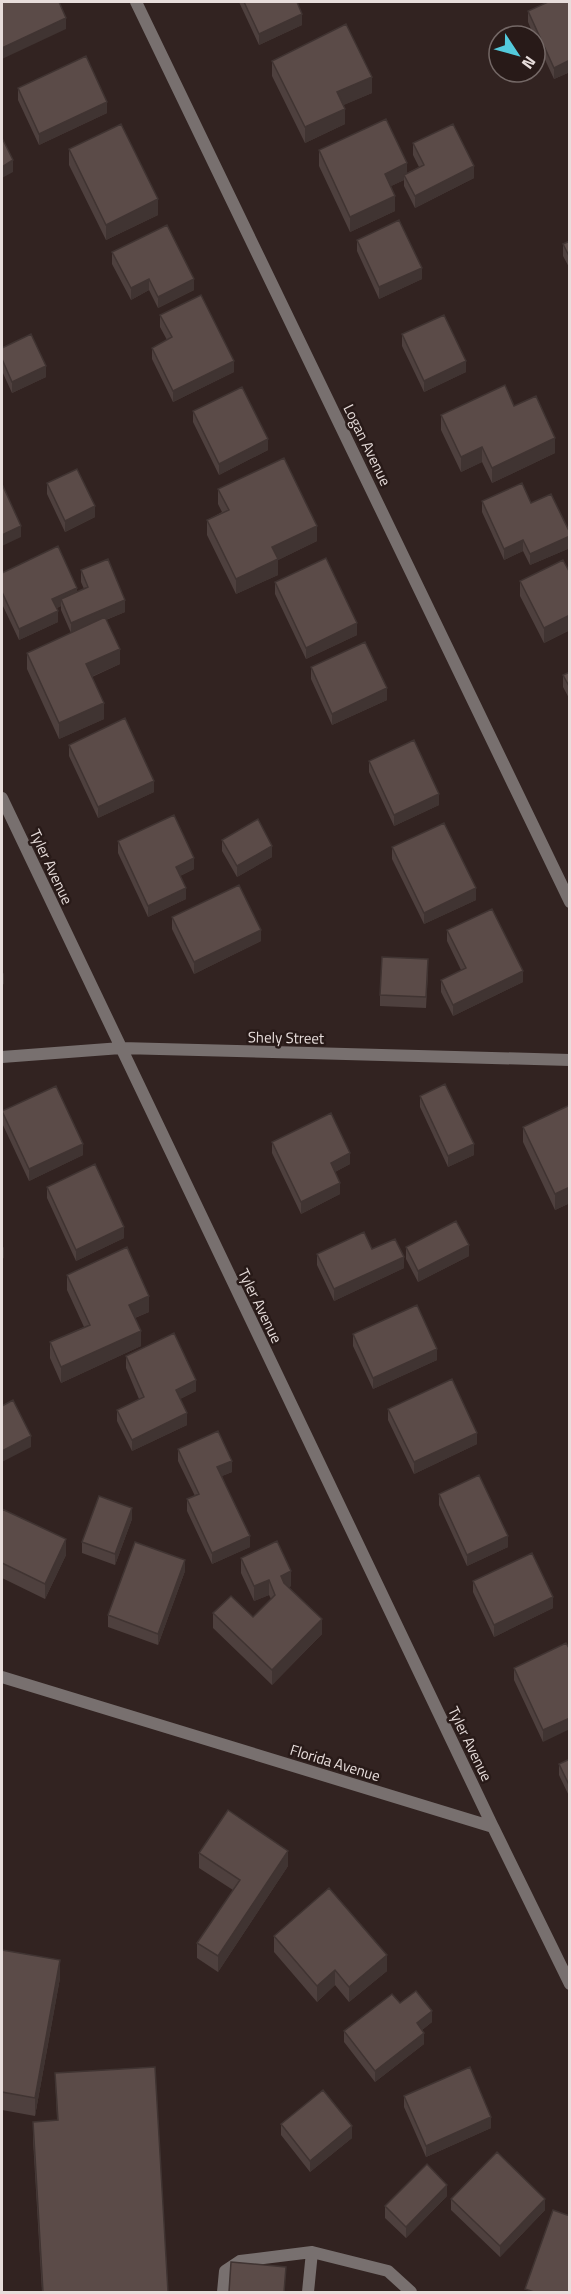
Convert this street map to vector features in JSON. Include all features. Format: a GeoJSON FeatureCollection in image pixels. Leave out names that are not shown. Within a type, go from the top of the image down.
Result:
{"type":"FeatureCollection","features":[{"type":"Feature","properties":{"kind":"street","name":"Logan Avenue"},"geometry":{"type":"LineString","coordinates":[[136,2],[570,902]]}},
{"type":"Feature","properties":{"kind":"street","name":"Tyler Avenue"},"geometry":{"type":"LineString","coordinates":[[2,798],[493,1827]]}},
{"type":"Feature","properties":{"kind":"street","name":"Shely Street"},"geometry":{"type":"LineString","coordinates":[[2,1057],[121,1048],[570,1060]]}},
{"type":"Feature","properties":{"kind":"street","name":"Florida Avenue"},"geometry":{"type":"LineString","coordinates":[[2,1677],[493,1827]]}},
{"type":"Feature","properties":{"kind":"street"},"geometry":{"type":"LineString","coordinates":[[493,1827],[570,1984]]}},
{"type":"Feature","properties":{"kind":"street"},"geometry":{"type":"LineString","coordinates":[[308,2292],[312,2252]]}},
{"type":"Feature","properties":{"kind":"street"},"geometry":{"type":"LineString","coordinates":[[223,2292],[225,2271],[240,2261],[312,2252],[388,2271],[411,2292]]}},
{"type":"Feature","properties":{"kind":"building"},"geometry":{"type":"Polygon","coordinates":[[[2,2],[59,2],[66,18],[2,48],[2,2]]]}},
{"type":"Feature","properties":{"kind":"building"},"geometry":{"type":"Polygon","coordinates":[[[244,2],[297,2],[302,14],[259,34],[244,2]]]}},
{"type":"Feature","properties":{"kind":"building"},"geometry":{"type":"Polygon","coordinates":[[[548,2],[570,2],[570,60],[554,68],[547,53],[547,24],[534,24],[528,11],[548,2]]]}},
{"type":"Feature","properties":{"kind":"building"},"geometry":{"type":"Polygon","coordinates":[[[346,24],[372,77],[337,92],[345,109],[305,127],[272,61],[346,24]]]}},
{"type":"Feature","properties":{"kind":"building"},"geometry":{"type":"Polygon","coordinates":[[[86,56],[107,102],[39,134],[18,88],[86,56]]]}},
{"type":"Feature","properties":{"kind":"building"},"geometry":{"type":"Polygon","coordinates":[[[386,119],[407,163],[385,174],[395,196],[350,217],[319,150],[386,119]]]}},
{"type":"Feature","properties":{"kind":"building"},"geometry":{"type":"Polygon","coordinates":[[[121,124],[158,199],[106,225],[69,149],[121,124]]]}},
{"type":"Feature","properties":{"kind":"building"},"geometry":{"type":"Polygon","coordinates":[[[453,124],[474,166],[415,196],[404,175],[424,165],[413,143],[453,124]]]}},
{"type":"Feature","properties":{"kind":"building"},"geometry":{"type":"Polygon","coordinates":[[[2,138],[13,160],[2,167],[2,138]]]}},
{"type":"Feature","properties":{"kind":"building"},"geometry":{"type":"Polygon","coordinates":[[[399,220],[422,268],[379,287],[357,240],[399,220]]]}},
{"type":"Feature","properties":{"kind":"building"},"geometry":{"type":"Polygon","coordinates":[[[167,225],[194,279],[158,297],[149,279],[131,288],[112,252],[167,225]]]}},
{"type":"Feature","properties":{"kind":"building"},"geometry":{"type":"Polygon","coordinates":[[[570,241],[570,258],[563,244],[570,241]]]}},
{"type":"Feature","properties":{"kind":"building"},"geometry":{"type":"Polygon","coordinates":[[[201,295],[234,361],[173,391],[152,348],[172,337],[160,315],[201,295]]]}},
{"type":"Feature","properties":{"kind":"building"},"geometry":{"type":"Polygon","coordinates":[[[444,315],[466,361],[424,381],[402,334],[444,315]]]}},
{"type":"Feature","properties":{"kind":"building"},"geometry":{"type":"Polygon","coordinates":[[[31,334],[46,366],[12,382],[2,359],[2,348],[31,334]]]}},
{"type":"Feature","properties":{"kind":"building"},"geometry":{"type":"Polygon","coordinates":[[[505,385],[514,406],[536,396],[555,438],[492,468],[482,447],[461,457],[441,415],[505,385]]]}},
{"type":"Feature","properties":{"kind":"building"},"geometry":{"type":"Polygon","coordinates":[[[242,387],[268,439],[219,464],[193,411],[242,387]]]}},
{"type":"Feature","properties":{"kind":"building"},"geometry":{"type":"Polygon","coordinates":[[[284,458],[317,526],[272,547],[278,559],[236,579],[207,520],[229,510],[218,489],[284,458]]]}},
{"type":"Feature","properties":{"kind":"building"},"geometry":{"type":"Polygon","coordinates":[[[77,469],[95,506],[65,521],[47,483],[77,469]]]}},
{"type":"Feature","properties":{"kind":"building"},"geometry":{"type":"Polygon","coordinates":[[[522,483],[531,503],[551,494],[570,536],[530,554],[523,540],[504,549],[482,501],[522,483]]]}},
{"type":"Feature","properties":{"kind":"building"},"geometry":{"type":"Polygon","coordinates":[[[2,484],[21,526],[2,535],[2,484]]]}},
{"type":"Feature","properties":{"kind":"building"},"geometry":{"type":"Polygon","coordinates":[[[58,546],[77,588],[52,599],[58,611],[19,629],[2,592],[2,573],[58,546]]]}},
{"type":"Feature","properties":{"kind":"building"},"geometry":{"type":"Polygon","coordinates":[[[326,558],[357,623],[306,648],[275,582],[326,558]]]}},
{"type":"Feature","properties":{"kind":"building"},"geometry":{"type":"Polygon","coordinates":[[[108,559],[125,600],[71,623],[61,599],[88,587],[81,570],[108,559]]]}},
{"type":"Feature","properties":{"kind":"building"},"geometry":{"type":"Polygon","coordinates":[[[563,560],[570,573],[570,615],[544,628],[520,581],[563,560]]]}},
{"type":"Feature","properties":{"kind":"building"},"geometry":{"type":"Polygon","coordinates":[[[105,617],[120,649],[86,664],[104,703],[59,723],[27,653],[105,617]]]}},
{"type":"Feature","properties":{"kind":"building"},"geometry":{"type":"Polygon","coordinates":[[[365,642],[387,688],[332,714],[311,667],[365,642]]]}},
{"type":"Feature","properties":{"kind":"building"},"geometry":{"type":"Polygon","coordinates":[[[570,672],[570,688],[563,675],[570,672]]]}},
{"type":"Feature","properties":{"kind":"building"},"geometry":{"type":"Polygon","coordinates":[[[125,718],[154,781],[98,807],[69,745],[125,718]]]}},
{"type":"Feature","properties":{"kind":"building"},"geometry":{"type":"Polygon","coordinates":[[[414,740],[439,794],[394,815],[369,761],[414,740]]]}},
{"type":"Feature","properties":{"kind":"building"},"geometry":{"type":"Polygon","coordinates":[[[174,815],[194,858],[176,867],[186,888],[148,906],[118,841],[174,815]]]}},
{"type":"Feature","properties":{"kind":"building"},"geometry":{"type":"Polygon","coordinates":[[[258,819],[272,846],[237,866],[222,840],[258,819]]]}},
{"type":"Feature","properties":{"kind":"building"},"geometry":{"type":"Polygon","coordinates":[[[444,823],[476,888],[424,913],[392,847],[444,823]]]}},
{"type":"Feature","properties":{"kind":"building"},"geometry":{"type":"Polygon","coordinates":[[[239,885],[261,930],[194,962],[172,917],[239,885]]]}},
{"type":"Feature","properties":{"kind":"building"},"geometry":{"type":"Polygon","coordinates":[[[492,909],[523,971],[453,1005],[441,980],[466,968],[447,930],[492,909]]]}},
{"type":"Feature","properties":{"kind":"building"},"geometry":{"type":"Polygon","coordinates":[[[382,957],[428,959],[426,997],[380,995],[382,957]]]}},
{"type":"Feature","properties":{"kind":"building"},"geometry":{"type":"Polygon","coordinates":[[[445,1084],[474,1144],[448,1156],[420,1096],[445,1084]]]}},
{"type":"Feature","properties":{"kind":"building"},"geometry":{"type":"Polygon","coordinates":[[[56,1086],[83,1144],[29,1169],[2,1111],[56,1086]]]}},
{"type":"Feature","properties":{"kind":"building"},"geometry":{"type":"Polygon","coordinates":[[[570,1105],[570,1187],[555,1194],[523,1127],[570,1105]]]}},
{"type":"Feature","properties":{"kind":"building"},"geometry":{"type":"Polygon","coordinates":[[[331,1113],[350,1153],[331,1163],[340,1183],[301,1202],[272,1142],[331,1113]]]}},
{"type":"Feature","properties":{"kind":"building"},"geometry":{"type":"Polygon","coordinates":[[[95,1164],[124,1227],[76,1250],[47,1187],[95,1164]]]}},
{"type":"Feature","properties":{"kind":"building"},"geometry":{"type":"Polygon","coordinates":[[[456,1221],[469,1245],[418,1271],[406,1247],[456,1221]]]}},
{"type":"Feature","properties":{"kind":"building"},"geometry":{"type":"Polygon","coordinates":[[[364,1232],[372,1249],[395,1239],[404,1257],[334,1289],[317,1254],[364,1232]]]}},
{"type":"Feature","properties":{"kind":"building"},"geometry":{"type":"Polygon","coordinates":[[[127,1247],[149,1296],[129,1305],[141,1331],[61,1367],[50,1342],[90,1325],[67,1275],[127,1247]]]}},
{"type":"Feature","properties":{"kind":"building"},"geometry":{"type":"Polygon","coordinates":[[[417,1305],[437,1349],[373,1378],[353,1334],[417,1305]]]}},
{"type":"Feature","properties":{"kind":"building"},"geometry":{"type":"Polygon","coordinates":[[[174,1333],[196,1380],[176,1390],[187,1413],[132,1440],[117,1410],[144,1397],[126,1356],[174,1333]]]}},
{"type":"Feature","properties":{"kind":"building"},"geometry":{"type":"Polygon","coordinates":[[[452,1379],[477,1433],[414,1462],[388,1409],[452,1379]]]}},
{"type":"Feature","properties":{"kind":"building"},"geometry":{"type":"Polygon","coordinates":[[[13,1400],[31,1436],[2,1451],[2,1406],[13,1400]]]}},
{"type":"Feature","properties":{"kind":"building"},"geometry":{"type":"Polygon","coordinates":[[[218,1431],[232,1461],[217,1467],[250,1536],[212,1553],[187,1499],[199,1494],[178,1449],[218,1431]]]}},
{"type":"Feature","properties":{"kind":"building"},"geometry":{"type":"Polygon","coordinates":[[[479,1475],[508,1536],[467,1555],[439,1494],[479,1475]]]}},
{"type":"Feature","properties":{"kind":"building"},"geometry":{"type":"Polygon","coordinates":[[[99,1496],[132,1508],[115,1554],[82,1542],[99,1496]]]}},
{"type":"Feature","properties":{"kind":"building"},"geometry":{"type":"Polygon","coordinates":[[[2,1509],[66,1539],[45,1584],[2,1563],[2,1509]]]}},
{"type":"Feature","properties":{"kind":"building"},"geometry":{"type":"Polygon","coordinates":[[[277,1541],[291,1571],[281,1576],[284,1583],[322,1619],[272,1670],[213,1613],[231,1596],[253,1617],[275,1595],[269,1580],[254,1586],[241,1558],[277,1541]]]}},
{"type":"Feature","properties":{"kind":"building"},"geometry":{"type":"Polygon","coordinates":[[[135,1542],[185,1560],[158,1634],[108,1615],[135,1542]]]}},
{"type":"Feature","properties":{"kind":"building"},"geometry":{"type":"Polygon","coordinates":[[[532,1553],[553,1597],[494,1625],[473,1581],[532,1553]]]}},
{"type":"Feature","properties":{"kind":"building"},"geometry":{"type":"Polygon","coordinates":[[[566,1643],[570,1650],[570,1718],[543,1730],[514,1668],[566,1643]]]}},
{"type":"Feature","properties":{"kind":"building"},"geometry":{"type":"Polygon","coordinates":[[[570,1759],[570,1787],[559,1764],[570,1759]]]}},
{"type":"Feature","properties":{"kind":"building"},"geometry":{"type":"Polygon","coordinates":[[[228,1810],[288,1851],[218,1956],[197,1943],[240,1880],[199,1853],[228,1810]]]}},
{"type":"Feature","properties":{"kind":"building"},"geometry":{"type":"Polygon","coordinates":[[[329,1888],[387,1955],[349,1987],[335,1970],[317,1986],[274,1936],[329,1888]]]}},
{"type":"Feature","properties":{"kind":"building"},"geometry":{"type":"Polygon","coordinates":[[[2,1950],[60,1960],[35,2098],[2,2092],[2,1950]]]}},
{"type":"Feature","properties":{"kind":"building"},"geometry":{"type":"Polygon","coordinates":[[[416,1991],[432,2011],[417,2023],[424,2033],[375,2071],[344,2031],[392,1994],[400,2003],[416,1991]]]}},
{"type":"Feature","properties":{"kind":"building"},"geometry":{"type":"Polygon","coordinates":[[[155,2067],[168,2292],[43,2292],[33,2122],[58,2120],[55,2073],[155,2067]]]}},
{"type":"Feature","properties":{"kind":"building"},"geometry":{"type":"Polygon","coordinates":[[[470,2067],[491,2117],[426,2146],[404,2096],[470,2067]]]}},
{"type":"Feature","properties":{"kind":"building"},"geometry":{"type":"Polygon","coordinates":[[[323,2090],[352,2126],[310,2161],[281,2124],[323,2090]]]}},
{"type":"Feature","properties":{"kind":"building"},"geometry":{"type":"Polygon","coordinates":[[[497,2152],[545,2199],[500,2246],[451,2199],[497,2152]]]}},
{"type":"Feature","properties":{"kind":"building"},"geometry":{"type":"Polygon","coordinates":[[[427,2164],[447,2185],[406,2227],[385,2206],[427,2164]]]}},
{"type":"Feature","properties":{"kind":"building"},"geometry":{"type":"Polygon","coordinates":[[[553,2210],[570,2216],[570,2292],[534,2292],[525,2289],[553,2210]]]}},
{"type":"Feature","properties":{"kind":"building"},"geometry":{"type":"Polygon","coordinates":[[[231,2262],[286,2267],[284,2292],[229,2292],[231,2262]]]}}]}
